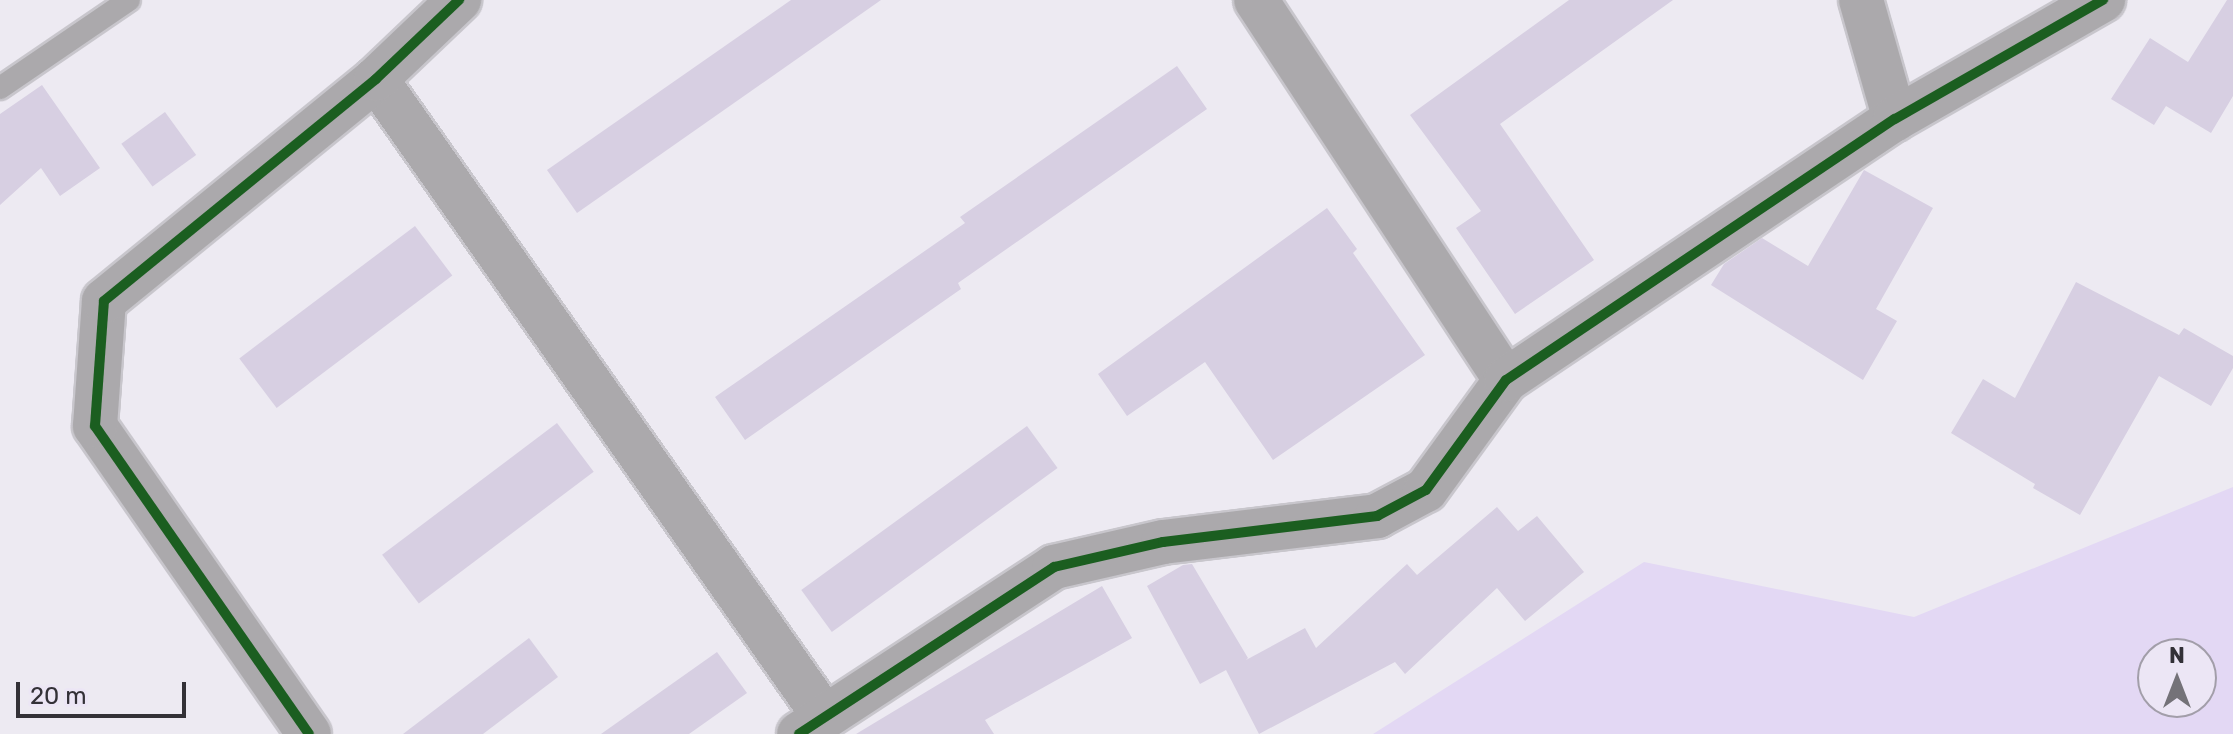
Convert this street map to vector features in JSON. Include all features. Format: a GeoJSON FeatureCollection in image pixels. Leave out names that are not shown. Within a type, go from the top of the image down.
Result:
{"type":"FeatureCollection","features":[{"type":"Feature","properties":{"kind":"street"},"geometry":{"type":"LineString","coordinates":[[309,734],[95,426],[104,301],[376,79],[459,0]]}},
{"type":"Feature","properties":{"kind":"street"},"geometry":{"type":"LineString","coordinates":[[1256,0],[1506,380]]}},
{"type":"Feature","properties":{"kind":"street"},"geometry":{"type":"LineString","coordinates":[[1861,0],[1895,119]]}},
{"type":"Feature","properties":{"kind":"street"},"geometry":{"type":"LineString","coordinates":[[376,79],[811,725],[1054,567],[1163,542],[1377,516],[1426,490],[1506,380],[1895,119],[2103,0]]}},
{"type":"Feature","properties":{"kind":"lane"},"geometry":{"type":"LineString","coordinates":[[0,88],[129,0]]}},
{"type":"Feature","properties":{"kind":"shaded area"},"geometry":{"type":"Polygon","coordinates":[[[2233,487],[2233,734],[1373,734],[1644,562],[1914,617],[2233,487]]]}},
{"type":"Feature","properties":{"kind":"building"},"geometry":{"type":"Polygon","coordinates":[[[791,0],[881,0],[577,213],[547,170],[791,0]]]}},
{"type":"Feature","properties":{"kind":"building"},"geometry":{"type":"Polygon","coordinates":[[[1569,0],[1673,0],[1500,124],[1594,260],[1515,314],[1456,228],[1481,211],[1410,115],[1569,0]]]}},
{"type":"Feature","properties":{"kind":"building"},"geometry":{"type":"Polygon","coordinates":[[[2227,0],[2233,0],[2233,96],[2211,133],[2166,106],[2154,125],[2111,99],[2150,38],[2188,62],[2227,0]]]}},
{"type":"Feature","properties":{"kind":"building"},"geometry":{"type":"Polygon","coordinates":[[[1177,66],[1207,109],[958,283],[961,289],[745,440],[715,397],[965,223],[960,217],[1177,66]]]}},
{"type":"Feature","properties":{"kind":"building"},"geometry":{"type":"Polygon","coordinates":[[[42,85],[100,168],[60,196],[41,168],[0,205],[0,114],[42,85]]]}},
{"type":"Feature","properties":{"kind":"building"},"geometry":{"type":"Polygon","coordinates":[[[165,112],[196,155],[152,187],[121,144],[165,112]]]}},
{"type":"Feature","properties":{"kind":"building"},"geometry":{"type":"Polygon","coordinates":[[[1864,170],[1933,208],[1876,309],[1897,321],[1863,380],[1711,285],[1724,264],[1762,238],[1808,266],[1864,170]]]}},
{"type":"Feature","properties":{"kind":"building"},"geometry":{"type":"Polygon","coordinates":[[[1327,208],[1357,249],[1353,253],[1425,355],[1273,460],[1205,362],[1127,416],[1098,374],[1327,208]]]}},
{"type":"Feature","properties":{"kind":"building"},"geometry":{"type":"Polygon","coordinates":[[[415,226],[452,276],[277,408],[239,358],[415,226]]]}},
{"type":"Feature","properties":{"kind":"building"},"geometry":{"type":"Polygon","coordinates":[[[2076,282],[2179,335],[2184,328],[2233,356],[2233,368],[2211,406],[2159,376],[2080,515],[2033,488],[2035,484],[1951,433],[1983,379],[2015,398],[2076,282]]]}},
{"type":"Feature","properties":{"kind":"building"},"geometry":{"type":"Polygon","coordinates":[[[557,423],[594,472],[419,604],[382,555],[557,423]]]}},
{"type":"Feature","properties":{"kind":"building"},"geometry":{"type":"Polygon","coordinates":[[[1027,426],[1058,468],[832,632],[801,590],[1027,426]]]}},
{"type":"Feature","properties":{"kind":"building"},"geometry":{"type":"Polygon","coordinates":[[[1497,507],[1518,531],[1537,516],[1584,572],[1525,621],[1497,588],[1405,674],[1395,662],[1259,734],[1226,670],[1200,684],[1147,586],[1183,565],[1192,564],[1248,658],[1246,660],[1305,628],[1316,648],[1407,564],[1417,575],[1497,507]]]}},
{"type":"Feature","properties":{"kind":"building"},"geometry":{"type":"Polygon","coordinates":[[[1102,586],[1132,638],[985,720],[994,734],[856,734],[1102,586]]]}},
{"type":"Feature","properties":{"kind":"building"},"geometry":{"type":"Polygon","coordinates":[[[529,638],[558,677],[483,734],[403,734],[529,638]]]}},
{"type":"Feature","properties":{"kind":"building"},"geometry":{"type":"Polygon","coordinates":[[[717,652],[747,693],[689,734],[601,734],[717,652]]]}},
{"type":"Feature","properties":{"kind":"cycle path"},"geometry":{"type":"LineString","coordinates":[[309,734],[95,426],[104,301],[376,79],[459,0]]}},
{"type":"Feature","properties":{"kind":"cycle path"},"geometry":{"type":"LineString","coordinates":[[799,734],[1054,567],[1163,542],[1377,516],[1426,490],[1506,380],[1895,119],[2103,0]]}}]}
